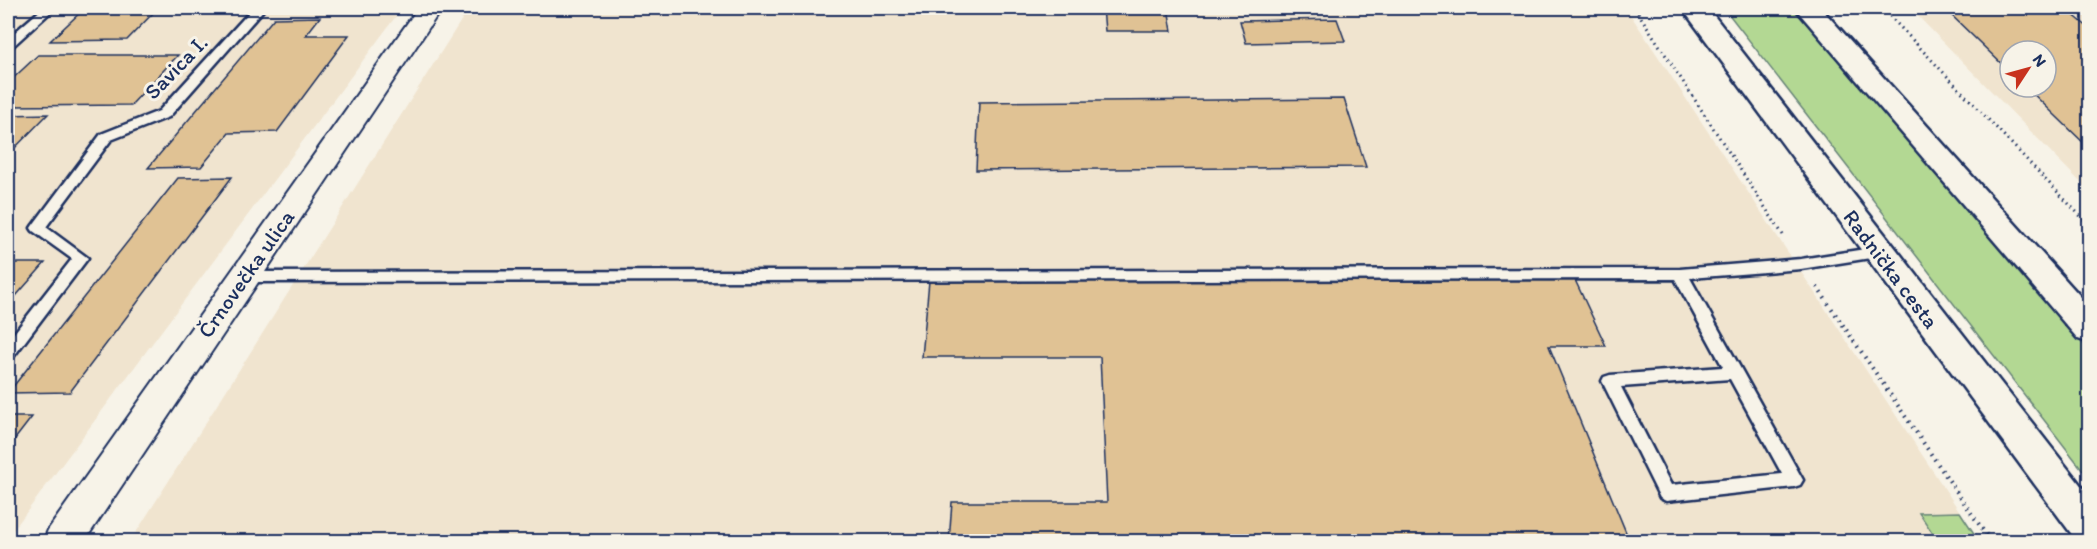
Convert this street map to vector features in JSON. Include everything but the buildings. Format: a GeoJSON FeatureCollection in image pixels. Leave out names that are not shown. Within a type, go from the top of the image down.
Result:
{"type":"FeatureCollection","features":[{"type":"Feature","properties":{"kind":"main road","name":"Radnička cesta"},"geometry":{"type":"LineString","coordinates":[[1695,8],[1878,252],[2090,528]]}},
{"type":"Feature","properties":{"kind":"main road"},"geometry":{"type":"LineString","coordinates":[[1808,8],[2090,330]]}},
{"type":"Feature","properties":{"kind":"street","name":"Črnovečka ulica"},"geometry":{"type":"LineString","coordinates":[[62,542],[430,8]]}},
{"type":"Feature","properties":{"kind":"lane"},"geometry":{"type":"LineString","coordinates":[[8,44],[49,8]]}},
{"type":"Feature","properties":{"kind":"lane","name":"Savica I."},"geometry":{"type":"LineString","coordinates":[[8,352],[81,258],[38,228],[106,137],[164,114],[260,8]]}},
{"type":"Feature","properties":{"kind":"lane"},"geometry":{"type":"LineString","coordinates":[[244,277],[1680,274],[1801,264],[1878,252]]}},
{"type":"Feature","properties":{"kind":"lane"},"geometry":{"type":"LineString","coordinates":[[1680,274],[1794,480],[1666,493],[1610,381],[1734,372]]}},
{"type":"Feature","properties":{"kind":"path"},"geometry":{"type":"LineString","coordinates":[[1635,8],[1782,234]]}},
{"type":"Feature","properties":{"kind":"path"},"geometry":{"type":"LineString","coordinates":[[1882,8],[2090,226]]}},
{"type":"Feature","properties":{"kind":"path"},"geometry":{"type":"LineString","coordinates":[[1817,287],[1991,542]]}},
{"type":"Feature","properties":{"kind":"shaded area"},"geometry":{"type":"Polygon","coordinates":[[[8,8],[402,8],[8,537],[8,8]]]}},
{"type":"Feature","properties":{"kind":"shaded area"},"geometry":{"type":"Polygon","coordinates":[[[469,8],[1626,8],[1960,512],[1919,513],[1938,542],[130,542],[469,8]]]}},
{"type":"Feature","properties":{"kind":"shaded area"},"geometry":{"type":"Polygon","coordinates":[[[1910,8],[2089,8],[2089,191],[1999,99],[2058,99],[2058,39],[1998,39],[1998,98],[1910,8]]]}},
{"type":"Feature","properties":{"kind":"green space"},"geometry":{"type":"Polygon","coordinates":[[[1724,8],[1793,8],[2089,351],[2089,478],[1724,8]]]}},
{"type":"Feature","properties":{"kind":"green space"},"geometry":{"type":"Polygon","coordinates":[[[1960,512],[1979,541],[1938,541],[1919,513],[1960,512]]]}}]}
